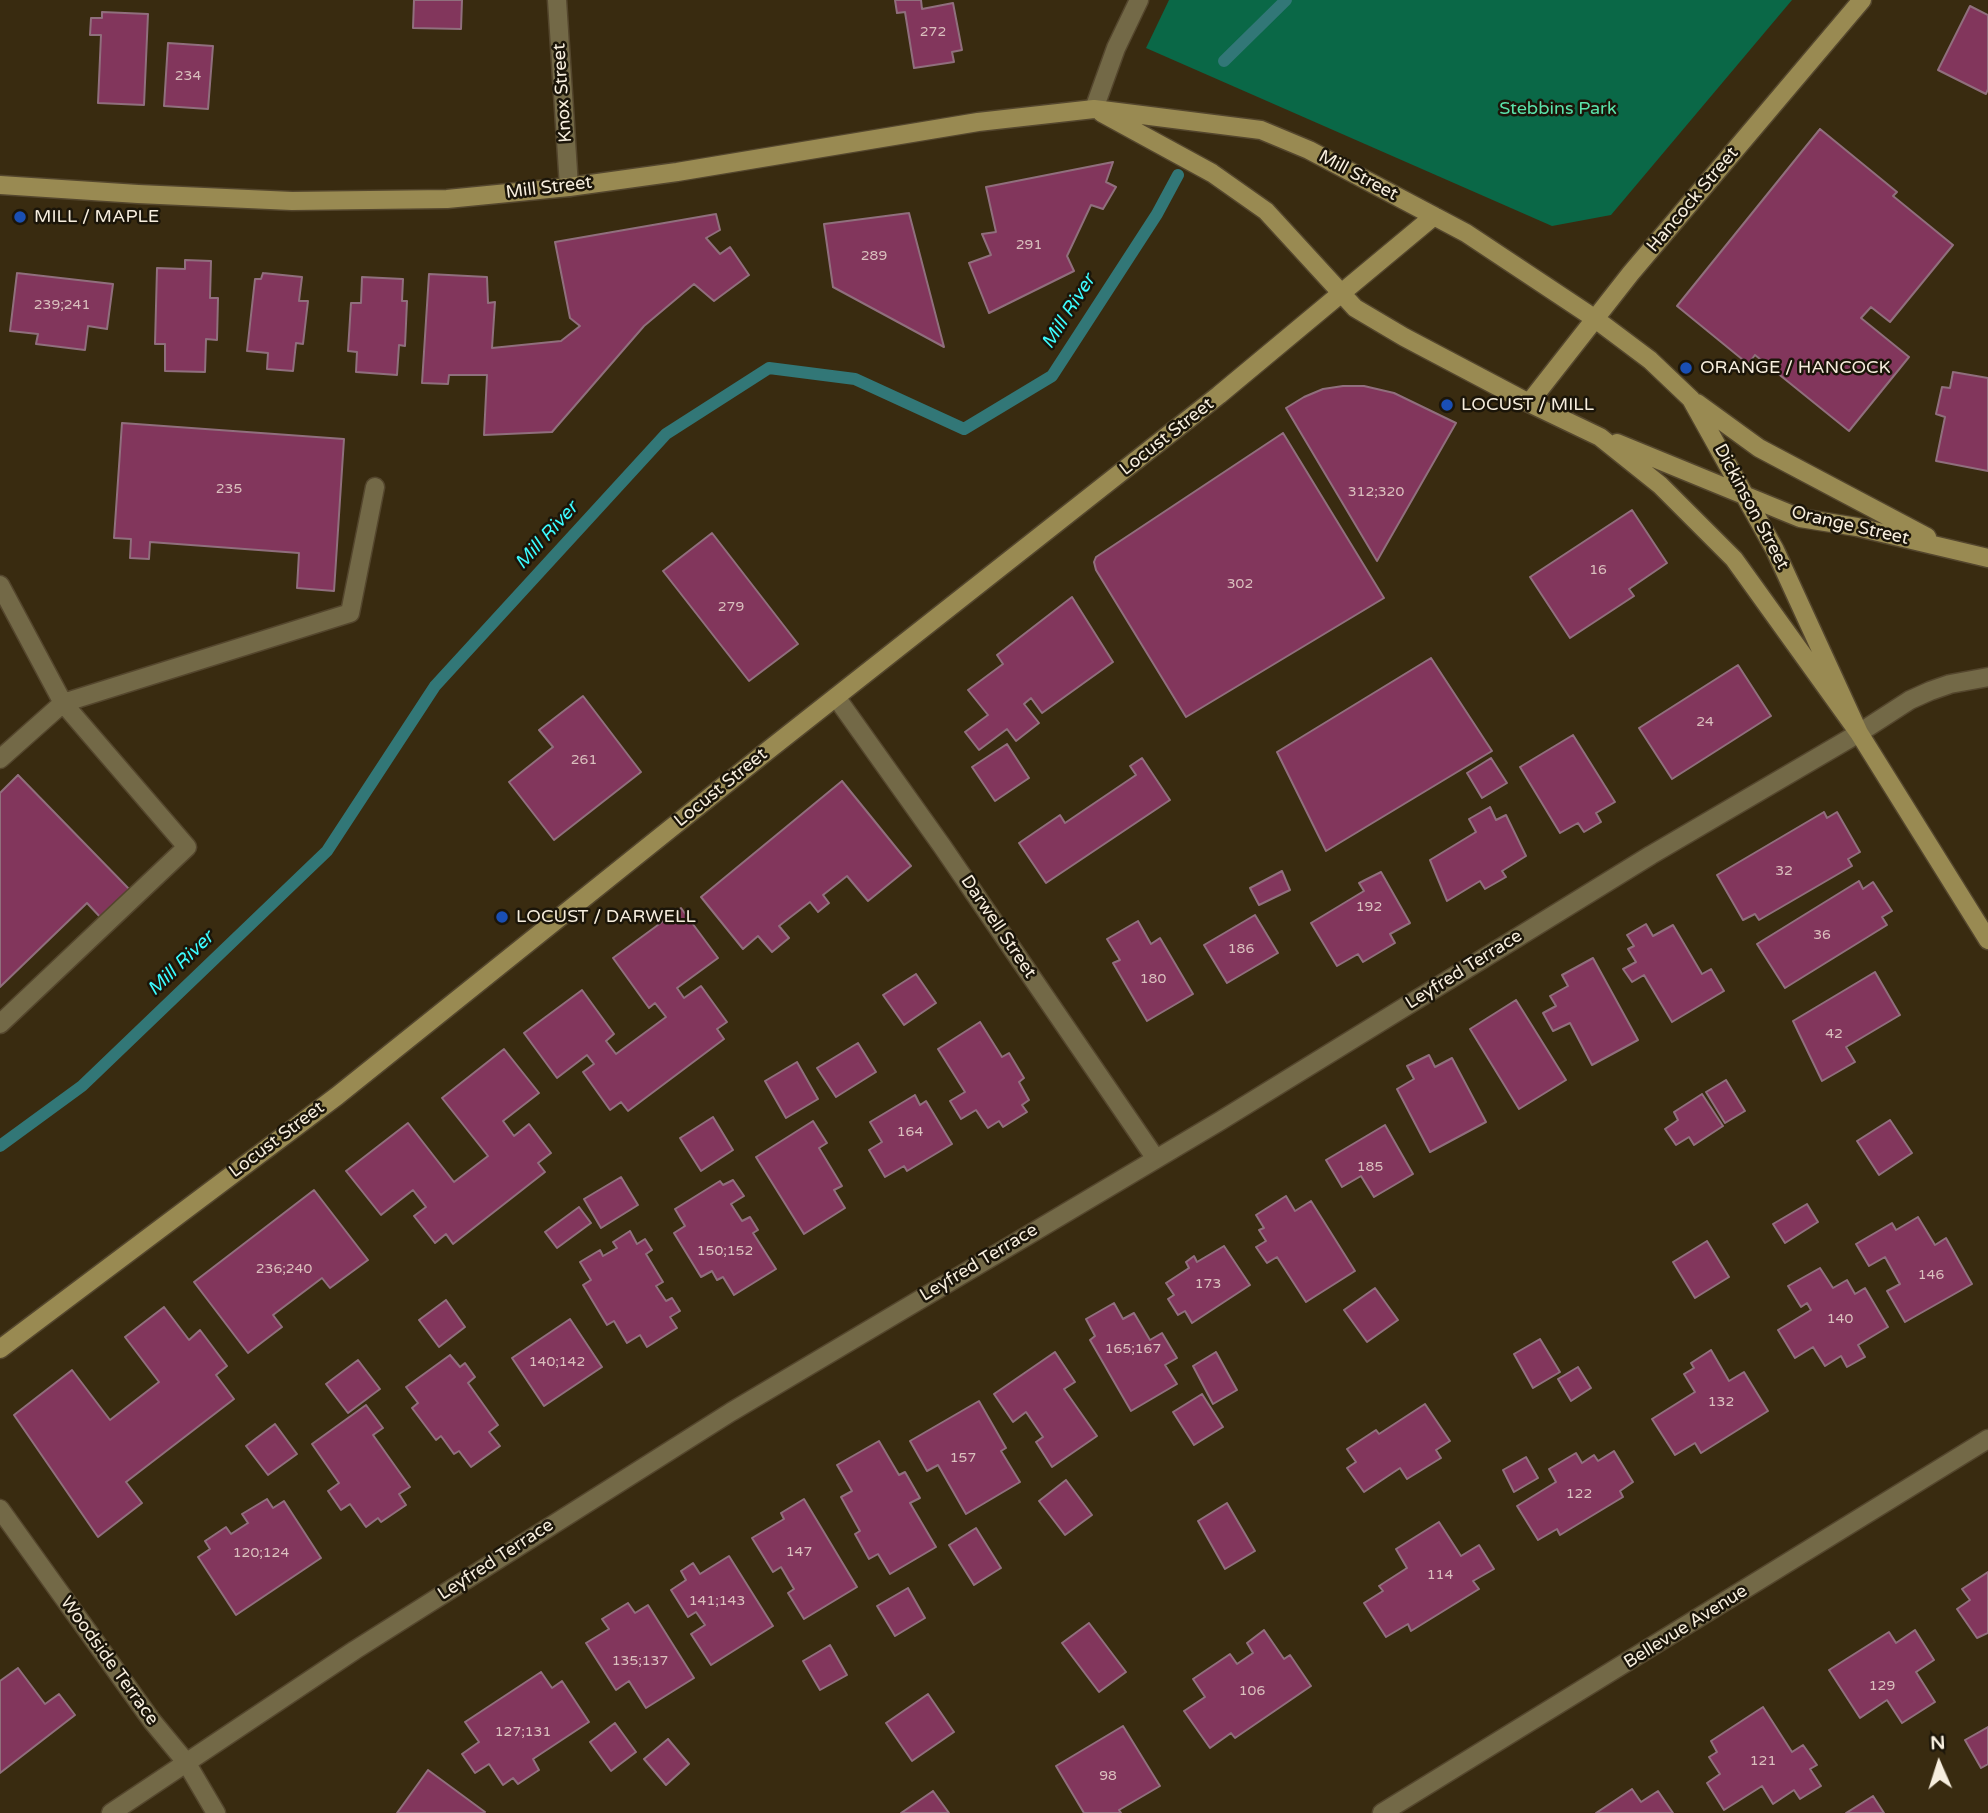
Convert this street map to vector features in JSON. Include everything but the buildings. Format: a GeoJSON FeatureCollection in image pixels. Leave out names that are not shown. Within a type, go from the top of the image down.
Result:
{"type":"FeatureCollection","features":[{"type":"Feature","properties":{"kind":"main road","name":"Hancock Street"},"geometry":{"type":"LineString","coordinates":[[1529,403],[1594,318],[1862,0]]}},
{"type":"Feature","properties":{"kind":"main road","name":"Mill Street"},"geometry":{"type":"LineString","coordinates":[[0,185],[189,197],[331,201],[447,199],[569,187],[784,155],[978,122],[1094,109],[1262,131],[1309,150],[1466,233],[1594,318]]}},
{"type":"Feature","properties":{"kind":"main road"},"geometry":{"type":"LineString","coordinates":[[1094,109],[1212,173],[1266,211],[1355,308],[1529,403]]}},
{"type":"Feature","properties":{"kind":"main road","name":"Locust Street"},"geometry":{"type":"LineString","coordinates":[[0,1349],[337,1096],[1219,395],[1434,216]]}},
{"type":"Feature","properties":{"kind":"main road","name":"Dickinson Street"},"geometry":{"type":"LineString","coordinates":[[1594,318],[1650,360],[1691,399],[1746,495],[1797,595],[1859,733]]}},
{"type":"Feature","properties":{"kind":"main road","name":"Orange Street"},"geometry":{"type":"LineString","coordinates":[[1691,399],[1759,447],[1945,547]]}},
{"type":"Feature","properties":{"kind":"main road","name":"Dickinson Street"},"geometry":{"type":"LineString","coordinates":[[1529,403],[1600,436],[1660,485],[1734,559],[1859,733],[1988,940]]}},
{"type":"Feature","properties":{"kind":"main road","name":"Orange Street"},"geometry":{"type":"LineString","coordinates":[[1600,436],[1800,518],[1857,527],[1988,558]]}},
{"type":"Feature","properties":{"kind":"street","name":"Knox Street"},"geometry":{"type":"LineString","coordinates":[[557,0],[569,187]]}},
{"type":"Feature","properties":{"kind":"street"},"geometry":{"type":"LineString","coordinates":[[1094,109],[1115,48],[1139,0]]}},
{"type":"Feature","properties":{"kind":"street"},"geometry":{"type":"LineString","coordinates":[[0,759],[63,703],[350,613],[375,487]]}},
{"type":"Feature","properties":{"kind":"street"},"geometry":{"type":"LineString","coordinates":[[0,585],[63,703],[187,847],[0,1024]]}},
{"type":"Feature","properties":{"kind":"street","name":"Leyfred Terrace"},"geometry":{"type":"LineString","coordinates":[[111,1813],[388,1629],[719,1419],[1156,1159],[1651,855],[1859,733],[1910,700],[1950,684],[1988,677]]}},
{"type":"Feature","properties":{"kind":"street","name":"Darwell Street"},"geometry":{"type":"LineString","coordinates":[[836,697],[950,857],[1156,1159]]}},
{"type":"Feature","properties":{"kind":"street","name":"Bellevue Avenue"},"geometry":{"type":"LineString","coordinates":[[1382,1813],[1988,1439]]}},
{"type":"Feature","properties":{"kind":"street","name":"Woodside Terrace"},"geometry":{"type":"LineString","coordinates":[[0,1509],[152,1721],[186,1762],[216,1813]]}},
{"type":"Feature","properties":{"kind":"green space","name":"Stebbins Park"},"geometry":{"type":"Polygon","coordinates":[[[1169,0],[1792,0],[1611,215],[1552,226],[1146,48],[1169,0]]]}},
{"type":"Feature","properties":{"kind":"waterway","name":"Mill River"},"geometry":{"type":"LineString","coordinates":[[1224,61],[1286,0]]}},
{"type":"Feature","properties":{"kind":"waterway","name":"Mill River"},"geometry":{"type":"LineString","coordinates":[[0,1146],[82,1086],[327,851],[435,686],[666,434],[769,368],[855,379],[964,429],[1052,376],[1157,214],[1178,175]]}},
{"type":"Feature","properties":{"kind":"place","name":"MILL / MAPLE"},"geometry":{"type":"Point","coordinates":[20,217]}},
{"type":"Feature","properties":{"kind":"place","name":"ORANGE / HANCOCK"},"geometry":{"type":"Point","coordinates":[1686,368]}},
{"type":"Feature","properties":{"kind":"place","name":"LOCUST / MILL"},"geometry":{"type":"Point","coordinates":[1447,405]}},
{"type":"Feature","properties":{"kind":"place","name":"LOCUST / DARWELL"},"geometry":{"type":"Point","coordinates":[502,917]}}]}
